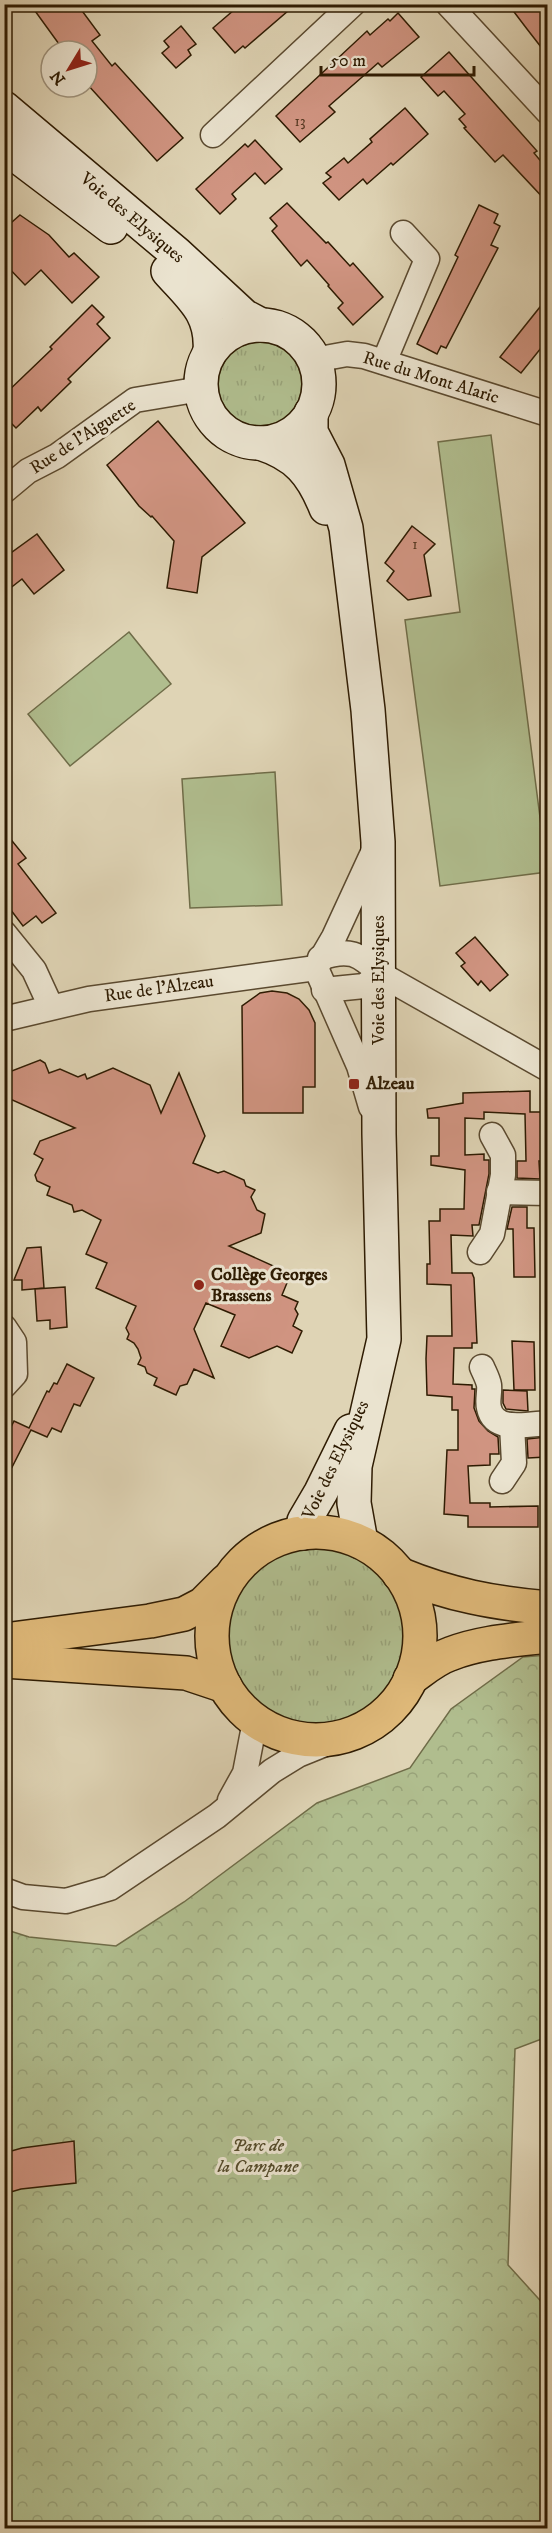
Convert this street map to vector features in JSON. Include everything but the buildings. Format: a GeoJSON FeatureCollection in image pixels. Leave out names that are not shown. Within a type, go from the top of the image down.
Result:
{"type":"FeatureCollection","features":[{"type":"Feature","properties":{"kind":"main road"},"geometry":{"type":"LineString","coordinates":[[4,1640],[150,1621],[184,1614],[204,1604],[241,1564],[261,1548],[281,1538],[303,1533],[333,1533],[361,1542],[382,1556],[399,1574],[412,1596],[418,1614],[419,1650],[410,1679],[399,1700],[384,1716],[355,1733],[340,1738],[316,1740],[291,1737],[255,1721],[240,1708],[225,1686],[219,1675],[212,1648],[212,1634],[219,1597],[229,1578]]}},
{"type":"Feature","properties":{"kind":"main road"},"geometry":{"type":"LineString","coordinates":[[399,1574],[457,1595],[496,1603],[548,1608]]}},
{"type":"Feature","properties":{"kind":"main road"},"geometry":{"type":"LineString","coordinates":[[410,1679],[430,1664],[449,1654],[493,1642],[548,1636]]}},
{"type":"Feature","properties":{"kind":"main road"},"geometry":{"type":"LineString","coordinates":[[4,1661],[177,1672],[205,1678],[225,1686]]}},
{"type":"Feature","properties":{"kind":"street"},"geometry":{"type":"LineString","coordinates":[[213,135],[353,4]]}},
{"type":"Feature","properties":{"kind":"street"},"geometry":{"type":"LineString","coordinates":[[448,4],[543,98]]}},
{"type":"Feature","properties":{"kind":"street","name":"Voie des Elysiques"},"geometry":{"type":"LineString","coordinates":[[4,108],[176,253],[244,316],[261,325]]}},
{"type":"Feature","properties":{"kind":"street","name":"Voie des Elysiques"},"geometry":{"type":"LineString","coordinates":[[4,146],[168,271],[199,305],[204,314],[211,335],[210,352]]}},
{"type":"Feature","properties":{"kind":"street"},"geometry":{"type":"LineString","coordinates":[[384,362],[427,259],[403,233]]}},
{"type":"Feature","properties":{"kind":"street"},"geometry":{"type":"LineString","coordinates":[[261,325],[275,326],[292,334],[305,346],[314,360],[318,388],[311,413],[302,425],[290,435],[260,443],[241,440],[225,432],[208,411],[201,389],[203,368],[210,352],[220,340],[237,329],[261,325]]}},
{"type":"Feature","properties":{"kind":"street","name":"Rue du Mont Alaric"},"geometry":{"type":"LineString","coordinates":[[314,360],[347,354],[384,362],[547,412]]}},
{"type":"Feature","properties":{"kind":"street","name":"Rue de l'Aiguette"},"geometry":{"type":"LineString","coordinates":[[4,491],[28,471],[57,456],[135,400],[201,389]]}},
{"type":"Feature","properties":{"kind":"street","name":"Voie des Elysiques"},"geometry":{"type":"LineString","coordinates":[[311,413],[311,432],[337,489],[346,528],[368,710],[378,842],[379,1134],[384,1339],[371,1388],[356,1466],[354,1503],[361,1542]]}},
{"type":"Feature","properties":{"kind":"street","name":"Voie des Elysiques"},"geometry":{"type":"LineString","coordinates":[[260,443],[282,450],[297,461],[309,476],[321,495],[350,571]]}},
{"type":"Feature","properties":{"kind":"street"},"geometry":{"type":"LineString","coordinates":[[378,842],[334,937],[318,963],[324,990],[359,1066],[379,1134]]}},
{"type":"Feature","properties":{"kind":"street"},"geometry":{"type":"LineString","coordinates":[[4,933],[34,970],[51,1007]]}},
{"type":"Feature","properties":{"kind":"street","name":"Rue de l'Alzeau"},"geometry":{"type":"LineString","coordinates":[[4,1019],[101,997],[318,963],[346,952],[364,959],[380,974],[548,1069]]}},
{"type":"Feature","properties":{"kind":"street"},"geometry":{"type":"LineString","coordinates":[[324,990],[364,986],[380,974]]}},
{"type":"Feature","properties":{"kind":"street"},"geometry":{"type":"LineString","coordinates":[[480,1252],[492,1234],[503,1175],[503,1155],[492,1135]]}},
{"type":"Feature","properties":{"kind":"street"},"geometry":{"type":"LineString","coordinates":[[499,1192],[548,1193]]}},
{"type":"Feature","properties":{"kind":"street"},"geometry":{"type":"LineString","coordinates":[[4,1327],[14,1342],[15,1374],[4,1386]]}},
{"type":"Feature","properties":{"kind":"street"},"geometry":{"type":"LineString","coordinates":[[482,1367],[489,1383],[488,1407],[491,1416],[500,1423],[512,1425],[548,1423]]}},
{"type":"Feature","properties":{"kind":"street","name":"Voie des Elysiques"},"geometry":{"type":"LineString","coordinates":[[303,1533],[304,1521],[321,1492],[371,1388]]}},
{"type":"Feature","properties":{"kind":"street"},"geometry":{"type":"LineString","coordinates":[[502,1481],[514,1463],[512,1425]]}},
{"type":"Feature","properties":{"kind":"street"},"geometry":{"type":"LineString","coordinates":[[218,1816],[238,1789],[245,1773],[255,1721]]}},
{"type":"Feature","properties":{"kind":"street"},"geometry":{"type":"LineString","coordinates":[[4,1890],[23,1897],[66,1901],[110,1888],[218,1816],[272,1770],[298,1755],[340,1738]]}},
{"type":"Feature","properties":{"kind":"green space"},"geometry":{"type":"Polygon","coordinates":[[[260,342],[276,345],[290,354],[299,368],[302,384],[299,400],[290,414],[276,423],[260,426],[244,423],[230,414],[221,400],[218,384],[221,368],[230,354],[244,345],[260,342]]]}},
{"type":"Feature","properties":{"kind":"green space"},"geometry":{"type":"Polygon","coordinates":[[[491,435],[547,872],[440,886],[405,620],[460,612],[438,442],[491,435]]]}},
{"type":"Feature","properties":{"kind":"green space"},"geometry":{"type":"Polygon","coordinates":[[[129,632],[171,684],[70,766],[28,714],[129,632]]]}},
{"type":"Feature","properties":{"kind":"green space"},"geometry":{"type":"Polygon","coordinates":[[[275,772],[282,905],[190,908],[182,779],[275,772]]]}},
{"type":"Feature","properties":{"kind":"green space"},"geometry":{"type":"Polygon","coordinates":[[[316,1545],[351,1552],[367,1560],[380,1572],[392,1585],[400,1601],[407,1636],[400,1671],[392,1687],[380,1700],[367,1712],[351,1720],[316,1727],[281,1720],[265,1712],[252,1700],[240,1687],[232,1671],[225,1636],[232,1601],[240,1585],[252,1572],[265,1560],[281,1552],[316,1545]]]}},
{"type":"Feature","properties":{"kind":"green space","name":"Parc de la Campane"},"geometry":{"type":"Polygon","coordinates":[[[547,1655],[547,2037],[515,2049],[508,2265],[547,2308],[547,2528],[5,2528],[4,1929],[29,1937],[116,1946],[184,1902],[317,1803],[410,1768],[451,1709],[523,1657],[547,1655]]]}},
{"type":"Feature","properties":{"kind":"place","name":"Alzeau"},"geometry":{"type":"Point","coordinates":[354,1084]}},
{"type":"Feature","properties":{"kind":"place","name":"Collège Georges Brassens"},"geometry":{"type":"Point","coordinates":[199,1285]}}]}
